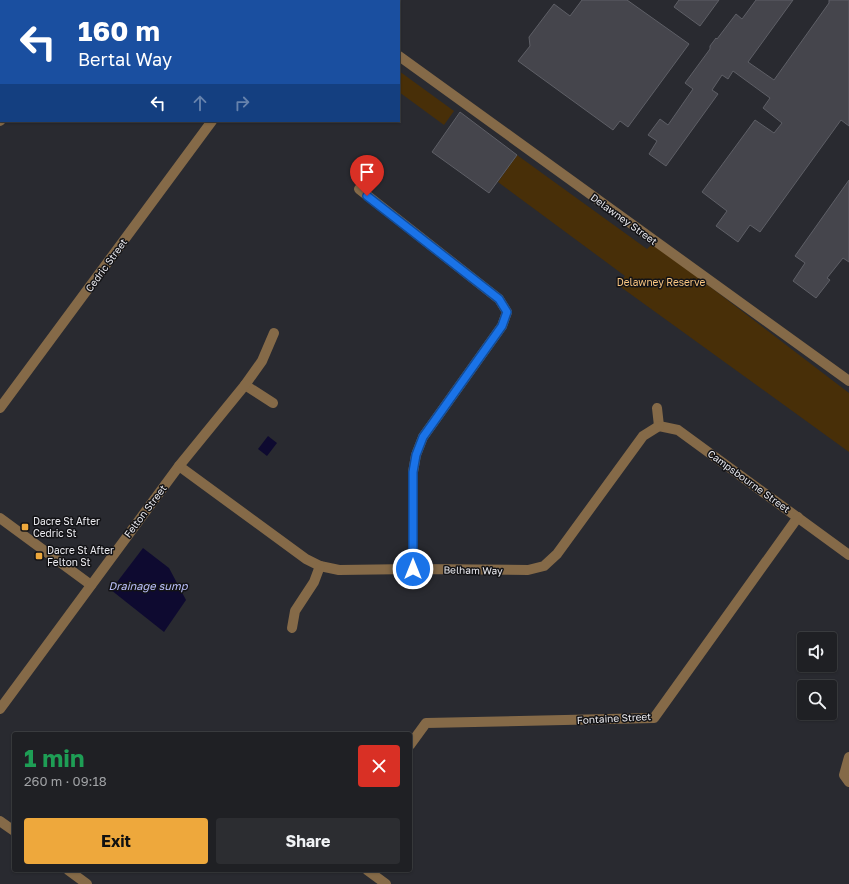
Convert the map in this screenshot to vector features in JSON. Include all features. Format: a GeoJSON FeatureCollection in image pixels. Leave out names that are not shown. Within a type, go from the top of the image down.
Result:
{"type":"FeatureCollection","features":[{"type":"Feature","properties":{"kind":"street","name":"Delawney Street"},"geometry":{"type":"LineString","coordinates":[[400,57],[849,381]]}},
{"type":"Feature","properties":{"kind":"street","name":"Cedric Street"},"geometry":{"type":"LineString","coordinates":[[0,408],[211,122]]}},
{"type":"Feature","properties":{"kind":"street"},"geometry":{"type":"LineString","coordinates":[[359,189],[499,299],[507,312],[502,326],[423,437],[416,455],[413,472],[413,569]]}},
{"type":"Feature","properties":{"kind":"street","name":"Felton Street"},"geometry":{"type":"LineString","coordinates":[[0,709],[179,466],[245,385],[262,361],[274,333]]}},
{"type":"Feature","properties":{"kind":"street"},"geometry":{"type":"LineString","coordinates":[[245,385],[273,403]]}},
{"type":"Feature","properties":{"kind":"street"},"geometry":{"type":"LineString","coordinates":[[657,408],[659,426]]}},
{"type":"Feature","properties":{"kind":"street","name":"Belham Way"},"geometry":{"type":"LineString","coordinates":[[179,466],[306,559],[320,566],[339,570],[528,570],[544,566],[557,554],[644,436],[659,426]]}},
{"type":"Feature","properties":{"kind":"street","name":"Campsbourne Street"},"geometry":{"type":"LineString","coordinates":[[659,426],[678,430],[849,555]]}},
{"type":"Feature","properties":{"kind":"street","name":"Fontaine Street"},"geometry":{"type":"LineString","coordinates":[[412,742],[426,723],[654,718],[798,517]]}},
{"type":"Feature","properties":{"kind":"street"},"geometry":{"type":"LineString","coordinates":[[0,518],[91,585]]}},
{"type":"Feature","properties":{"kind":"street"},"geometry":{"type":"LineString","coordinates":[[292,628],[295,611],[314,582],[320,566]]}},
{"type":"Feature","properties":{"kind":"street"},"geometry":{"type":"LineString","coordinates":[[849,757],[844,775],[849,782]]}},
{"type":"Feature","properties":{"kind":"street"},"geometry":{"type":"LineString","coordinates":[[0,821],[12,830]]}},
{"type":"Feature","properties":{"kind":"street"},"geometry":{"type":"LineString","coordinates":[[71,872],[87,884]]}},
{"type":"Feature","properties":{"kind":"street"},"geometry":{"type":"LineString","coordinates":[[370,872],[386,884]]}},
{"type":"Feature","properties":{"kind":"green space"},"geometry":{"type":"Polygon","coordinates":[[[400,72],[454,111],[444,125],[400,93],[400,72]]]}},
{"type":"Feature","properties":{"kind":"green space","name":"Delawney Reserve"},"geometry":{"type":"Polygon","coordinates":[[[517,155],[647,249],[653,243],[849,393],[849,452],[618,285],[625,276],[498,182],[517,155]]]}},
{"type":"Feature","properties":{"kind":"water"},"geometry":{"type":"Polygon","coordinates":[[[268,436],[277,443],[267,456],[258,449],[268,436]]]}},
{"type":"Feature","properties":{"kind":"water","name":"Drainage sump"},"geometry":{"type":"Polygon","coordinates":[[[143,548],[169,568],[186,600],[164,632],[111,590],[143,548]]]}},
{"type":"Feature","properties":{"kind":"building"},"geometry":{"type":"Polygon","coordinates":[[[582,0],[627,0],[689,44],[628,127],[620,121],[613,130],[518,61],[530,46],[529,37],[554,4],[570,16],[582,0]]]}},
{"type":"Feature","properties":{"kind":"building"},"geometry":{"type":"Polygon","coordinates":[[[679,0],[719,0],[700,26],[674,7],[679,0]]]}},
{"type":"Feature","properties":{"kind":"building"},"geometry":{"type":"Polygon","coordinates":[[[756,0],[793,0],[748,62],[774,80],[829,3],[829,0],[849,0],[849,126],[841,120],[760,232],[750,225],[738,242],[716,226],[727,211],[702,192],[755,120],[774,133],[782,123],[763,108],[770,98],[733,71],[728,79],[722,75],[712,90],[718,94],[666,166],[649,154],[657,141],[648,135],[660,119],[668,125],[693,89],[685,83],[710,49],[710,46],[736,14],[742,19],[756,0]]]}},
{"type":"Feature","properties":{"kind":"building"},"geometry":{"type":"Polygon","coordinates":[[[460,112],[517,155],[489,193],[432,152],[460,112]]]}},
{"type":"Feature","properties":{"kind":"building"},"geometry":{"type":"Polygon","coordinates":[[[849,180],[849,262],[843,258],[827,278],[830,280],[816,298],[793,281],[805,263],[795,256],[849,180]]]}},
{"type":"Feature","properties":{"kind":"place","name":"Dacre St After Cedric St"},"geometry":{"type":"Point","coordinates":[25,527]}},
{"type":"Feature","properties":{"kind":"place","name":"Dacre St After Felton St"},"geometry":{"type":"Point","coordinates":[39,556]}},
{"type":"Feature","properties":{"kind":"route"},"geometry":{"type":"LineString","coordinates":[[367,196],[499,299],[507,312],[502,326],[423,437],[416,455],[413,472],[413,569]]}}]}
